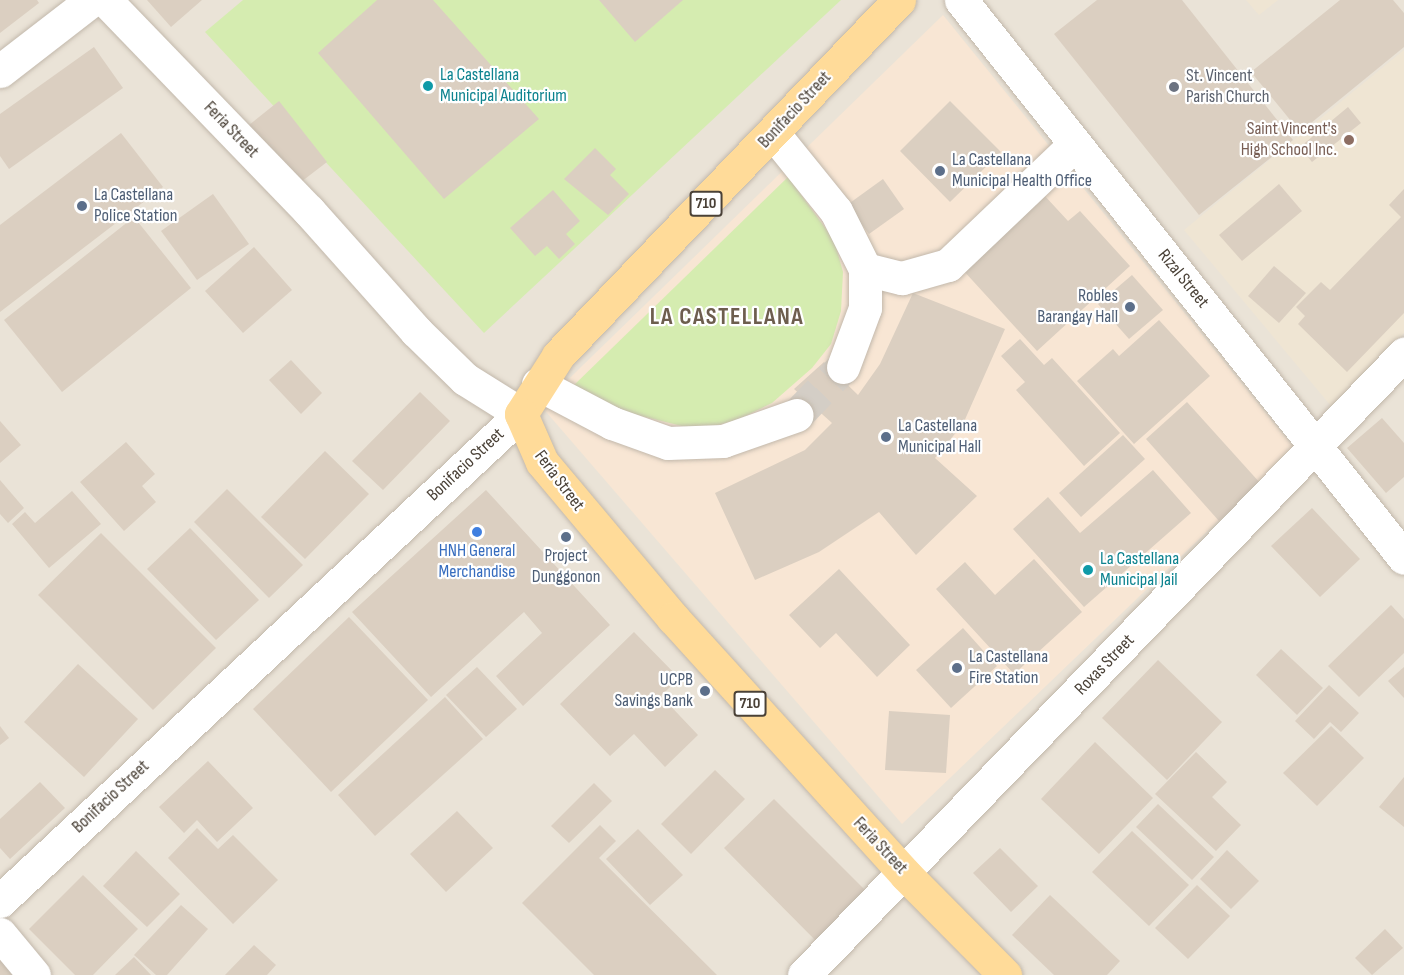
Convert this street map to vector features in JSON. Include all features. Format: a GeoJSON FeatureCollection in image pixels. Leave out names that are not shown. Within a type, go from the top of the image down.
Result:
{"type":"FeatureCollection","features":[{"type":"Feature","properties":{"kind":"main road","name":"Bonifacio Street"},"geometry":{"type":"LineString","coordinates":[[520,414],[558,356],[899,0]]}},
{"type":"Feature","properties":{"kind":"main road","name":"Feria Street"},"geometry":{"type":"LineString","coordinates":[[520,414],[542,462],[585,515],[906,874],[1005,975]]}},
{"type":"Feature","properties":{"kind":"street"},"geometry":{"type":"LineString","coordinates":[[0,71],[92,0]]}},
{"type":"Feature","properties":{"kind":"street","name":"Feria Street"},"geometry":{"type":"LineString","coordinates":[[105,0],[416,332],[465,379],[520,414]]}},
{"type":"Feature","properties":{"kind":"street","name":"Rizal Street"},"geometry":{"type":"LineString","coordinates":[[961,0],[1404,558]]}},
{"type":"Feature","properties":{"kind":"street"},"geometry":{"type":"LineString","coordinates":[[773,133],[836,211],[865,269],[865,308],[843,367]]}},
{"type":"Feature","properties":{"kind":"street"},"geometry":{"type":"LineString","coordinates":[[865,269],[902,278],[948,265],[1075,144]]}},
{"type":"Feature","properties":{"kind":"street","name":"Roxas Street"},"geometry":{"type":"LineString","coordinates":[[804,975],[906,874],[1315,444],[1404,354]]}},
{"type":"Feature","properties":{"kind":"street"},"geometry":{"type":"LineString","coordinates":[[538,384],[612,423],[668,443],[723,441],[797,415]]}},
{"type":"Feature","properties":{"kind":"street","name":"Bonifacio Street"},"geometry":{"type":"LineString","coordinates":[[0,901],[520,414]]}},
{"type":"Feature","properties":{"kind":"street"},"geometry":{"type":"LineString","coordinates":[[0,934],[34,975]]}},
{"type":"Feature","properties":{"kind":"shaded area"},"geometry":{"type":"Polygon","coordinates":[[[0,0],[1404,0],[1404,975],[0,975],[0,0]]]}},
{"type":"Feature","properties":{"kind":"shaded area"},"geometry":{"type":"Polygon","coordinates":[[[1246,0],[1278,0],[1259,15],[1246,0]]]}},
{"type":"Feature","properties":{"kind":"shaded area"},"geometry":{"type":"Polygon","coordinates":[[[943,15],[1294,448],[902,824],[541,406],[943,15]]]}},
{"type":"Feature","properties":{"kind":"shaded area","name":"Saint Vincent's High School Inc."},"geometry":{"type":"Polygon","coordinates":[[[1404,50],[1404,333],[1331,406],[1184,230],[1404,50]]]}},
{"type":"Feature","properties":{"kind":"green space"},"geometry":{"type":"Polygon","coordinates":[[[243,0],[841,0],[484,333],[205,32],[243,0]]]}},
{"type":"Feature","properties":{"kind":"green space"},"geometry":{"type":"Polygon","coordinates":[[[788,177],[834,240],[843,272],[841,311],[831,344],[812,368],[772,403],[737,420],[698,430],[613,409],[572,387],[788,177]]]}},
{"type":"Feature","properties":{"kind":"building"},"geometry":{"type":"Polygon","coordinates":[[[0,0],[37,0],[39,3],[0,33],[0,0]]]}},
{"type":"Feature","properties":{"kind":"building"},"geometry":{"type":"Polygon","coordinates":[[[147,0],[202,0],[171,27],[147,0]]]}},
{"type":"Feature","properties":{"kind":"building","name":"La Castellana Municipal Auditorium"},"geometry":{"type":"Polygon","coordinates":[[[377,0],[433,0],[539,119],[444,199],[318,53],[377,0]]]}},
{"type":"Feature","properties":{"kind":"building"},"geometry":{"type":"Polygon","coordinates":[[[599,0],[683,0],[635,42],[599,0]]]}},
{"type":"Feature","properties":{"kind":"building","name":"St. Vincent Parish Church"},"geometry":{"type":"Polygon","coordinates":[[[1097,0],[1182,0],[1293,140],[1199,215],[1054,34],[1097,0]]]}},
{"type":"Feature","properties":{"kind":"building"},"geometry":{"type":"Polygon","coordinates":[[[1340,0],[1393,0],[1404,13],[1404,47],[1300,132],[1251,72],[1340,0]]]}},
{"type":"Feature","properties":{"kind":"building"},"geometry":{"type":"Polygon","coordinates":[[[94,47],[123,88],[9,169],[0,156],[0,114],[94,47]]]}},
{"type":"Feature","properties":{"kind":"building"},"geometry":{"type":"Polygon","coordinates":[[[279,101],[327,162],[297,185],[249,125],[279,101]]]}},
{"type":"Feature","properties":{"kind":"building"},"geometry":{"type":"Polygon","coordinates":[[[950,101],[1001,152],[950,202],[900,151],[950,101]]]}},
{"type":"Feature","properties":{"kind":"building"},"geometry":{"type":"Polygon","coordinates":[[[1348,107],[1361,123],[1312,162],[1300,147],[1348,107]]]}},
{"type":"Feature","properties":{"kind":"building","name":"La Castellana Police Station"},"geometry":{"type":"Polygon","coordinates":[[[121,133],[163,187],[0,312],[0,225],[121,133]]]}},
{"type":"Feature","properties":{"kind":"building"},"geometry":{"type":"Polygon","coordinates":[[[595,148],[616,169],[610,175],[629,194],[608,215],[564,179],[595,148]]]}},
{"type":"Feature","properties":{"kind":"building"},"geometry":{"type":"Polygon","coordinates":[[[883,179],[904,209],[869,234],[847,205],[883,179]]]}},
{"type":"Feature","properties":{"kind":"building"},"geometry":{"type":"Polygon","coordinates":[[[1279,184],[1302,211],[1242,261],[1219,235],[1279,184]]]}},
{"type":"Feature","properties":{"kind":"building"},"geometry":{"type":"Polygon","coordinates":[[[1404,189],[1404,313],[1347,372],[1298,324],[1305,316],[1296,307],[1321,282],[1330,290],[1401,217],[1389,205],[1404,189]]]}},
{"type":"Feature","properties":{"kind":"building"},"geometry":{"type":"Polygon","coordinates":[[[553,190],[580,221],[566,234],[575,244],[559,259],[547,246],[535,256],[510,228],[553,190]]]}},
{"type":"Feature","properties":{"kind":"building"},"geometry":{"type":"Polygon","coordinates":[[[213,194],[249,244],[197,280],[161,231],[213,194]]]}},
{"type":"Feature","properties":{"kind":"building"},"geometry":{"type":"Polygon","coordinates":[[[1044,195],[1068,221],[1080,211],[1130,266],[1037,351],[962,269],[1044,195]]]}},
{"type":"Feature","properties":{"kind":"building"},"geometry":{"type":"Polygon","coordinates":[[[134,217],[191,288],[62,392],[4,320],[134,217]]]}},
{"type":"Feature","properties":{"kind":"building"},"geometry":{"type":"Polygon","coordinates":[[[254,247],[292,290],[243,333],[205,291],[254,247]]]}},
{"type":"Feature","properties":{"kind":"building"},"geometry":{"type":"Polygon","coordinates":[[[1274,266],[1306,293],[1279,323],[1248,296],[1274,266]]]}},
{"type":"Feature","properties":{"kind":"building","name":"Robles Barangay Hall"},"geometry":{"type":"Polygon","coordinates":[[[1132,275],[1163,310],[1129,339],[1098,304],[1132,275]]]}},
{"type":"Feature","properties":{"kind":"building","name":"La Castellana Municipal Hall"},"geometry":{"type":"Polygon","coordinates":[[[913,293],[1005,329],[963,424],[935,458],[977,496],[916,555],[879,512],[819,552],[755,580],[715,493],[805,450],[832,423],[794,389],[824,362],[858,395],[880,364],[913,293]]]}},
{"type":"Feature","properties":{"kind":"building"},"geometry":{"type":"Polygon","coordinates":[[[1159,320],[1210,376],[1134,444],[1077,381],[1113,349],[1119,356],[1159,320]]]}},
{"type":"Feature","properties":{"kind":"building"},"geometry":{"type":"Polygon","coordinates":[[[1020,339],[1044,365],[1052,358],[1120,433],[1084,466],[1016,390],[1025,382],[1001,356],[1020,339]]]}},
{"type":"Feature","properties":{"kind":"building"},"geometry":{"type":"Polygon","coordinates":[[[291,360],[322,393],[301,414],[269,380],[291,360]]]}},
{"type":"Feature","properties":{"kind":"building"},"geometry":{"type":"Polygon","coordinates":[[[420,392],[450,421],[383,490],[352,461],[420,392]]]}},
{"type":"Feature","properties":{"kind":"building"},"geometry":{"type":"Polygon","coordinates":[[[1187,402],[1261,484],[1219,521],[1146,439],[1187,402]]]}},
{"type":"Feature","properties":{"kind":"building"},"geometry":{"type":"Polygon","coordinates":[[[1382,418],[1404,443],[1404,477],[1386,493],[1347,448],[1382,418]]]}},
{"type":"Feature","properties":{"kind":"building"},"geometry":{"type":"Polygon","coordinates":[[[0,421],[21,445],[0,463],[0,421]]]}},
{"type":"Feature","properties":{"kind":"building"},"geometry":{"type":"Polygon","coordinates":[[[1123,435],[1145,459],[1081,517],[1059,493],[1123,435]]]}},
{"type":"Feature","properties":{"kind":"building"},"geometry":{"type":"Polygon","coordinates":[[[126,442],[155,474],[142,486],[156,502],[124,531],[80,482],[126,442]]]}},
{"type":"Feature","properties":{"kind":"building"},"geometry":{"type":"Polygon","coordinates":[[[325,451],[369,494],[305,559],[261,517],[325,451]]]}},
{"type":"Feature","properties":{"kind":"building","name":"La Castellana Municipal Jail"},"geometry":{"type":"Polygon","coordinates":[[[1153,470],[1191,513],[1084,607],[1013,529],[1048,497],[1080,533],[1153,470]]]}},
{"type":"Feature","properties":{"kind":"building"},"geometry":{"type":"Polygon","coordinates":[[[0,480],[24,508],[8,523],[0,514],[0,480]]]}},
{"type":"Feature","properties":{"kind":"building"},"geometry":{"type":"Polygon","coordinates":[[[227,489],[303,565],[269,598],[194,522],[227,489]]]}},
{"type":"Feature","properties":{"kind":"building"},"geometry":{"type":"Polygon","coordinates":[[[486,490],[610,625],[523,706],[496,676],[542,633],[524,612],[431,697],[352,612],[486,490]]]}},
{"type":"Feature","properties":{"kind":"building"},"geometry":{"type":"Polygon","coordinates":[[[72,491],[101,524],[49,568],[12,524],[25,512],[35,523],[72,491]]]}},
{"type":"Feature","properties":{"kind":"building"},"geometry":{"type":"Polygon","coordinates":[[[1312,508],[1360,559],[1320,597],[1271,546],[1312,508]]]}},
{"type":"Feature","properties":{"kind":"building"},"geometry":{"type":"Polygon","coordinates":[[[190,528],[259,600],[216,640],[147,569],[190,528]]]}},
{"type":"Feature","properties":{"kind":"building"},"geometry":{"type":"Polygon","coordinates":[[[101,533],[216,648],[153,710],[38,595],[101,533]]]}},
{"type":"Feature","properties":{"kind":"building"},"geometry":{"type":"Polygon","coordinates":[[[1034,559],[1082,612],[1014,674],[936,589],[965,562],[995,595],[1034,559]]]}},
{"type":"Feature","properties":{"kind":"building"},"geometry":{"type":"Polygon","coordinates":[[[839,569],[910,645],[877,677],[836,633],[820,648],[789,615],[839,569]]]}},
{"type":"Feature","properties":{"kind":"building"},"geometry":{"type":"Polygon","coordinates":[[[1391,605],[1404,619],[1404,653],[1359,697],[1328,666],[1391,605]]]}},
{"type":"Feature","properties":{"kind":"building"},"geometry":{"type":"Polygon","coordinates":[[[349,617],[428,700],[331,792],[253,709],[349,617]]]}},
{"type":"Feature","properties":{"kind":"building","name":"La Castellana Fire Station"},"geometry":{"type":"Polygon","coordinates":[[[963,628],[997,666],[951,708],[916,670],[963,628]]]}},
{"type":"Feature","properties":{"kind":"building"},"geometry":{"type":"Polygon","coordinates":[[[634,632],[679,678],[661,696],[698,735],[665,767],[634,734],[610,756],[560,704],[634,632]]]}},
{"type":"Feature","properties":{"kind":"building"},"geometry":{"type":"Polygon","coordinates":[[[1281,649],[1323,688],[1297,715],[1256,675],[1281,649]]]}},
{"type":"Feature","properties":{"kind":"building"},"geometry":{"type":"Polygon","coordinates":[[[1158,660],[1222,722],[1167,780],[1102,718],[1158,660]]]}},
{"type":"Feature","properties":{"kind":"building"},"geometry":{"type":"Polygon","coordinates":[[[78,664],[138,719],[84,777],[24,722],[78,664]]]}},
{"type":"Feature","properties":{"kind":"building"},"geometry":{"type":"Polygon","coordinates":[[[477,667],[517,709],[486,737],[446,695],[477,667]]]}},
{"type":"Feature","properties":{"kind":"building"},"geometry":{"type":"Polygon","coordinates":[[[1404,667],[1404,698],[1388,681],[1404,667]]]}},
{"type":"Feature","properties":{"kind":"building"},"geometry":{"type":"Polygon","coordinates":[[[1329,685],[1359,713],[1341,732],[1330,722],[1314,739],[1295,721],[1329,685]]]}},
{"type":"Feature","properties":{"kind":"building"},"geometry":{"type":"Polygon","coordinates":[[[445,697],[483,739],[375,836],[338,795],[445,697]]]}},
{"type":"Feature","properties":{"kind":"building"},"geometry":{"type":"Polygon","coordinates":[[[889,711],[950,715],[946,773],[885,770],[889,711]]]}},
{"type":"Feature","properties":{"kind":"building"},"geometry":{"type":"Polygon","coordinates":[[[0,726],[9,738],[0,745],[0,726]]]}},
{"type":"Feature","properties":{"kind":"building"},"geometry":{"type":"Polygon","coordinates":[[[1331,726],[1364,758],[1317,806],[1283,773],[1331,726]]]}},
{"type":"Feature","properties":{"kind":"building"},"geometry":{"type":"Polygon","coordinates":[[[1095,742],[1153,798],[1099,854],[1041,799],[1095,742]]]}},
{"type":"Feature","properties":{"kind":"building"},"geometry":{"type":"Polygon","coordinates":[[[1196,752],[1227,782],[1212,797],[1241,825],[1216,851],[1155,794],[1196,752]]]}},
{"type":"Feature","properties":{"kind":"building"},"geometry":{"type":"Polygon","coordinates":[[[208,761],[253,808],[217,842],[197,820],[184,833],[159,807],[208,761]]]}},
{"type":"Feature","properties":{"kind":"building"},"geometry":{"type":"Polygon","coordinates":[[[715,770],[745,799],[691,854],[661,824],[715,770]]]}},
{"type":"Feature","properties":{"kind":"building"},"geometry":{"type":"Polygon","coordinates":[[[1404,777],[1404,827],[1379,807],[1404,777]]]}},
{"type":"Feature","properties":{"kind":"building"},"geometry":{"type":"Polygon","coordinates":[[[40,782],[65,808],[10,859],[0,848],[0,819],[40,782]]]}},
{"type":"Feature","properties":{"kind":"building"},"geometry":{"type":"Polygon","coordinates":[[[594,783],[612,801],[569,843],[551,826],[594,783]]]}},
{"type":"Feature","properties":{"kind":"building"},"geometry":{"type":"Polygon","coordinates":[[[774,799],[874,899],[824,949],[724,848],[774,799]]]}},
{"type":"Feature","properties":{"kind":"building"},"geometry":{"type":"Polygon","coordinates":[[[1158,804],[1214,857],[1192,880],[1136,827],[1158,804]]]}},
{"type":"Feature","properties":{"kind":"building"},"geometry":{"type":"Polygon","coordinates":[[[457,811],[493,848],[446,892],[410,854],[457,811]]]}},
{"type":"Feature","properties":{"kind":"building"},"geometry":{"type":"Polygon","coordinates":[[[600,825],[616,841],[599,858],[717,975],[594,975],[522,903],[600,825]]]}},
{"type":"Feature","properties":{"kind":"building"},"geometry":{"type":"Polygon","coordinates":[[[197,828],[218,849],[233,835],[278,880],[233,924],[168,858],[197,828]]]}},
{"type":"Feature","properties":{"kind":"building"},"geometry":{"type":"Polygon","coordinates":[[[638,829],[683,875],[650,905],[606,859],[638,829]]]}},
{"type":"Feature","properties":{"kind":"building"},"geometry":{"type":"Polygon","coordinates":[[[1132,831],[1189,885],[1149,926],[1092,872],[1132,831]]]}},
{"type":"Feature","properties":{"kind":"building"},"geometry":{"type":"Polygon","coordinates":[[[1000,848],[1038,886],[1011,912],[973,873],[1000,848]]]}},
{"type":"Feature","properties":{"kind":"building"},"geometry":{"type":"Polygon","coordinates":[[[1227,850],[1259,881],[1231,909],[1200,879],[1227,850]]]}},
{"type":"Feature","properties":{"kind":"building"},"geometry":{"type":"Polygon","coordinates":[[[136,851],[180,894],[147,927],[103,886],[136,851]]]}},
{"type":"Feature","properties":{"kind":"building"},"geometry":{"type":"Polygon","coordinates":[[[83,875],[138,929],[93,975],[75,975],[29,929],[83,875]]]}},
{"type":"Feature","properties":{"kind":"building"},"geometry":{"type":"Polygon","coordinates":[[[1197,885],[1230,916],[1188,959],[1155,928],[1197,885]]]}},
{"type":"Feature","properties":{"kind":"building"},"geometry":{"type":"Polygon","coordinates":[[[1050,895],[1120,961],[1107,975],[1054,975],[1012,935],[1050,895]]]}},
{"type":"Feature","properties":{"kind":"building"},"geometry":{"type":"Polygon","coordinates":[[[181,905],[208,929],[167,975],[156,975],[134,955],[181,905]]]}},
{"type":"Feature","properties":{"kind":"building"},"geometry":{"type":"Polygon","coordinates":[[[1385,929],[1403,948],[1372,975],[1355,958],[1385,929]]]}},
{"type":"Feature","properties":{"kind":"building"},"geometry":{"type":"Polygon","coordinates":[[[254,945],[276,965],[267,975],[225,975],[254,945]]]}},
{"type":"Feature","properties":{"kind":"building"},"geometry":{"type":"Polygon","coordinates":[[[0,956],[15,975],[0,975],[0,956]]]}},
{"type":"Feature","properties":{"kind":"building"},"geometry":{"type":"Polygon","coordinates":[[[134,957],[151,975],[115,975],[134,957]]]}},
{"type":"Feature","properties":{"kind":"tunnel"},"geometry":{"type":"LineString","coordinates":[[797,415],[843,367]]}},
{"type":"Feature","properties":{"kind":"place","name":"La Castellana Municipal Auditorium"},"geometry":{"type":"Point","coordinates":[428,86]}},
{"type":"Feature","properties":{"kind":"place","name":"St. Vincent Parish Church"},"geometry":{"type":"Point","coordinates":[1174,87]}},
{"type":"Feature","properties":{"kind":"place","name":"Saint Vincent's High School Inc."},"geometry":{"type":"Point","coordinates":[1349,140]}},
{"type":"Feature","properties":{"kind":"place","name":"La Castellana Municipal Health Office"},"geometry":{"type":"Point","coordinates":[940,171]}},
{"type":"Feature","properties":{"kind":"place","name":"La Castellana Police Station"},"geometry":{"type":"Point","coordinates":[82,206]}},
{"type":"Feature","properties":{"kind":"place","name":"Robles Barangay Hall"},"geometry":{"type":"Point","coordinates":[1130,307]}},
{"type":"Feature","properties":{"kind":"place","name":"La Castellana Municipal Hall"},"geometry":{"type":"Point","coordinates":[886,437]}},
{"type":"Feature","properties":{"kind":"place","name":"HNH General Merchandise"},"geometry":{"type":"Point","coordinates":[477,532]}},
{"type":"Feature","properties":{"kind":"place","name":"Project Dunggonon"},"geometry":{"type":"Point","coordinates":[566,537]}},
{"type":"Feature","properties":{"kind":"place","name":"La Castellana Municipal Jail"},"geometry":{"type":"Point","coordinates":[1088,570]}},
{"type":"Feature","properties":{"kind":"place","name":"La Castellana Fire Station"},"geometry":{"type":"Point","coordinates":[957,668]}},
{"type":"Feature","properties":{"kind":"place","name":"UCPB Savings Bank"},"geometry":{"type":"Point","coordinates":[705,691]}},
{"type":"Feature","properties":{"kind":"district","name":"LA CASTELLANA"},"geometry":{"type":"Point","coordinates":[727,317]}}]}
